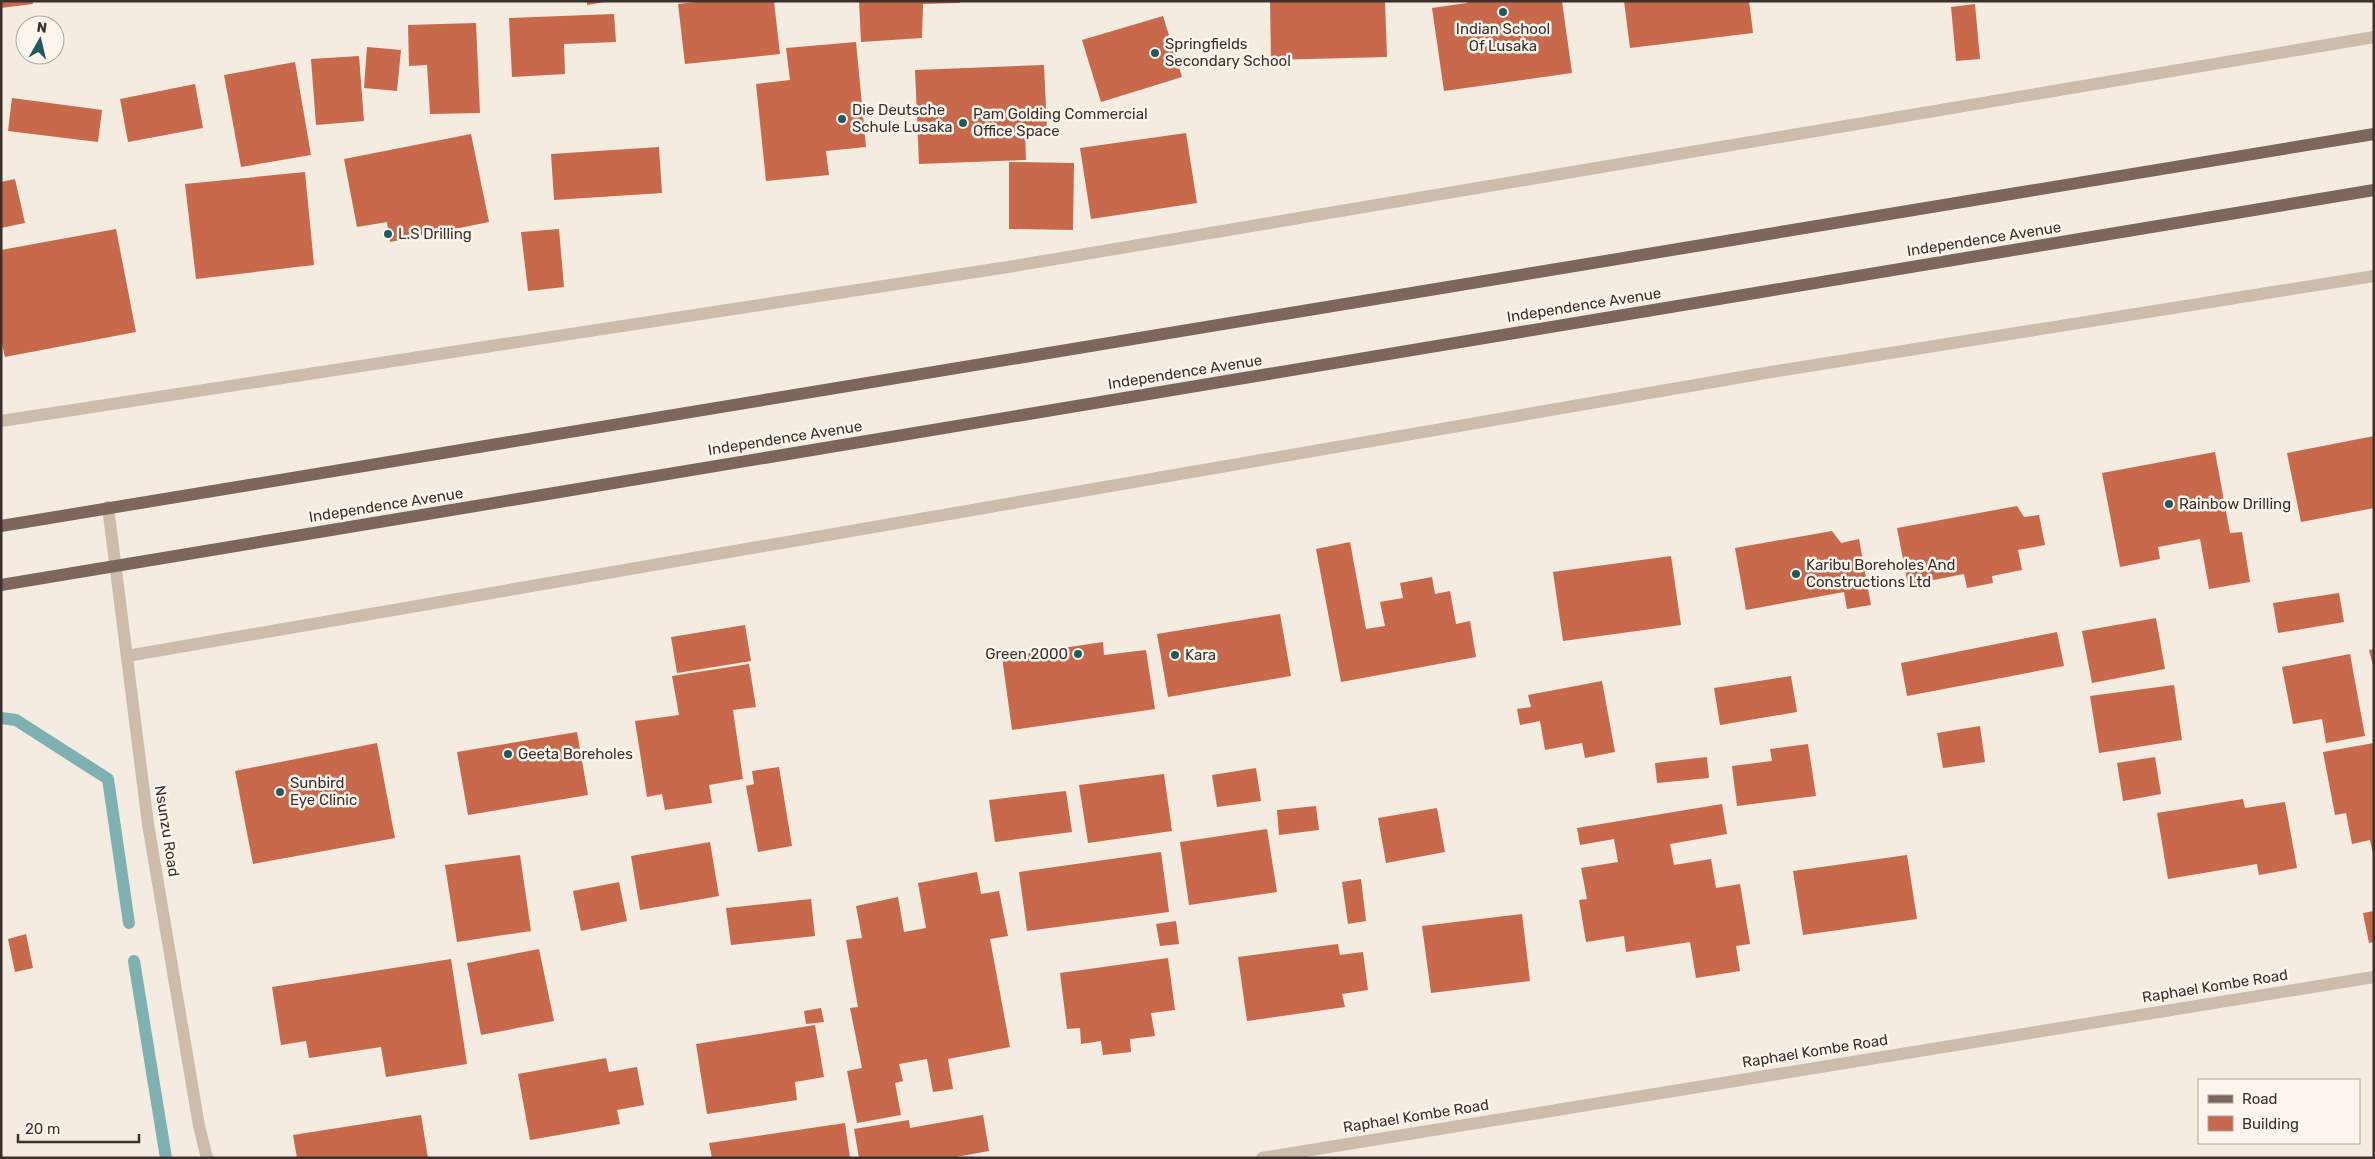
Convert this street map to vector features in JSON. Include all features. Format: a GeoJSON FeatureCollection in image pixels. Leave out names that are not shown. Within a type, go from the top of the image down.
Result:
{"type":"FeatureCollection","features":[{"type":"Feature","properties":{"kind":"main road"},"geometry":{"type":"LineString","coordinates":[[1,526],[2374,134]]}},
{"type":"Feature","properties":{"kind":"main road","name":"Independence Avenue"},"geometry":{"type":"LineString","coordinates":[[1,585],[2374,190]]}},
{"type":"Feature","properties":{"kind":"street"},"geometry":{"type":"LineString","coordinates":[[1,421],[1008,268],[2374,37]]}},
{"type":"Feature","properties":{"kind":"street"},"geometry":{"type":"LineString","coordinates":[[127,656],[1765,372],[2374,276]]}},
{"type":"Feature","properties":{"kind":"street","name":"Nsunzu Road"},"geometry":{"type":"LineString","coordinates":[[108,507],[148,824],[199,1126],[207,1158]]}},
{"type":"Feature","properties":{"kind":"street","name":"Raphael Kombe Road"},"geometry":{"type":"LineString","coordinates":[[1262,1158],[2374,976]]}},
{"type":"Feature","properties":{"kind":"building"},"geometry":{"type":"Polygon","coordinates":[[[1,1],[32,1],[33,4],[1,8],[1,1]]]}},
{"type":"Feature","properties":{"kind":"building"},"geometry":{"type":"Polygon","coordinates":[[[587,1],[605,1],[605,2],[587,5],[587,1]]]}},
{"type":"Feature","properties":{"kind":"building"},"geometry":{"type":"Polygon","coordinates":[[[705,1],[774,1],[780,54],[685,64],[678,4],[705,1]]]}},
{"type":"Feature","properties":{"kind":"building"},"geometry":{"type":"Polygon","coordinates":[[[859,1],[960,1],[960,3],[923,4],[922,38],[861,42],[859,1]]]}},
{"type":"Feature","properties":{"kind":"building"},"geometry":{"type":"Polygon","coordinates":[[[1270,1],[1385,1],[1387,57],[1271,60],[1270,1]]]}},
{"type":"Feature","properties":{"kind":"building"},"geometry":{"type":"Polygon","coordinates":[[[1467,1],[1562,1],[1572,73],[1444,91],[1432,8],[1467,3],[1467,1]]]}},
{"type":"Feature","properties":{"kind":"building"},"geometry":{"type":"Polygon","coordinates":[[[1624,1],[1749,1],[1753,33],[1630,48],[1624,1]]]}},
{"type":"Feature","properties":{"kind":"building"},"geometry":{"type":"Polygon","coordinates":[[[1975,4],[1980,59],[1956,61],[1951,7],[1975,4]]]}},
{"type":"Feature","properties":{"kind":"building"},"geometry":{"type":"Polygon","coordinates":[[[614,14],[616,42],[564,44],[565,74],[512,77],[509,18],[614,14]]]}},
{"type":"Feature","properties":{"kind":"building"},"geometry":{"type":"Polygon","coordinates":[[[1163,16],[1182,77],[1101,102],[1082,40],[1163,16]]]}},
{"type":"Feature","properties":{"kind":"building"},"geometry":{"type":"Polygon","coordinates":[[[476,23],[480,113],[430,114],[427,65],[409,66],[408,25],[476,23]]]}},
{"type":"Feature","properties":{"kind":"building"},"geometry":{"type":"Polygon","coordinates":[[[856,42],[866,147],[826,151],[829,175],[766,181],[756,84],[790,80],[786,48],[856,42]]]}},
{"type":"Feature","properties":{"kind":"building"},"geometry":{"type":"Polygon","coordinates":[[[367,47],[401,50],[397,91],[364,88],[367,47]]]}},
{"type":"Feature","properties":{"kind":"building"},"geometry":{"type":"Polygon","coordinates":[[[359,56],[364,121],[316,125],[311,59],[359,56]]]}},
{"type":"Feature","properties":{"kind":"building"},"geometry":{"type":"Polygon","coordinates":[[[295,62],[311,155],[241,167],[224,75],[295,62]]]}},
{"type":"Feature","properties":{"kind":"building"},"geometry":{"type":"Polygon","coordinates":[[[1044,65],[1047,129],[1025,130],[1026,160],[919,164],[915,70],[1044,65]]]}},
{"type":"Feature","properties":{"kind":"building"},"geometry":{"type":"Polygon","coordinates":[[[195,84],[203,128],[128,142],[120,99],[195,84]]]}},
{"type":"Feature","properties":{"kind":"building"},"geometry":{"type":"Polygon","coordinates":[[[12,98],[102,110],[98,142],[8,131],[12,98]]]}},
{"type":"Feature","properties":{"kind":"building"},"geometry":{"type":"Polygon","coordinates":[[[1186,133],[1197,203],[1091,219],[1080,148],[1186,133]]]}},
{"type":"Feature","properties":{"kind":"building"},"geometry":{"type":"Polygon","coordinates":[[[471,134],[489,222],[390,242],[387,222],[357,227],[344,159],[471,134]]]}},
{"type":"Feature","properties":{"kind":"building"},"geometry":{"type":"Polygon","coordinates":[[[659,147],[662,193],[554,200],[551,154],[659,147]]]}},
{"type":"Feature","properties":{"kind":"building"},"geometry":{"type":"Polygon","coordinates":[[[1009,162],[1074,163],[1073,230],[1009,229],[1009,162]]]}},
{"type":"Feature","properties":{"kind":"building"},"geometry":{"type":"Polygon","coordinates":[[[305,172],[314,265],[196,279],[185,184],[305,172]]]}},
{"type":"Feature","properties":{"kind":"building"},"geometry":{"type":"Polygon","coordinates":[[[15,179],[25,223],[1,228],[1,182],[15,179]]]}},
{"type":"Feature","properties":{"kind":"building"},"geometry":{"type":"Polygon","coordinates":[[[116,229],[136,332],[5,357],[1,340],[1,250],[116,229]]]}},
{"type":"Feature","properties":{"kind":"building"},"geometry":{"type":"Polygon","coordinates":[[[559,229],[564,287],[528,291],[521,232],[559,229]]]}},
{"type":"Feature","properties":{"kind":"building"},"geometry":{"type":"Polygon","coordinates":[[[2374,436],[2374,508],[2301,522],[2287,453],[2374,436]]]}},
{"type":"Feature","properties":{"kind":"building"},"geometry":{"type":"Polygon","coordinates":[[[2215,452],[2230,533],[2242,532],[2250,582],[2209,589],[2200,539],[2158,547],[2160,559],[2120,567],[2102,473],[2215,452]]]}},
{"type":"Feature","properties":{"kind":"building"},"geometry":{"type":"Polygon","coordinates":[[[2017,506],[2024,517],[2039,515],[2045,545],[2018,550],[2022,570],[1992,576],[1993,583],[1967,588],[1964,574],[1908,585],[1897,528],[2017,506]]]}},
{"type":"Feature","properties":{"kind":"building"},"geometry":{"type":"Polygon","coordinates":[[[1832,531],[1841,543],[1859,539],[1871,605],[1847,609],[1844,592],[1746,610],[1735,548],[1832,531]]]}},
{"type":"Feature","properties":{"kind":"building"},"geometry":{"type":"Polygon","coordinates":[[[1350,542],[1366,629],[1385,626],[1380,602],[1403,598],[1400,583],[1432,577],[1435,594],[1450,591],[1456,624],[1470,621],[1476,657],[1341,682],[1316,549],[1350,542]]]}},
{"type":"Feature","properties":{"kind":"building"},"geometry":{"type":"Polygon","coordinates":[[[1671,556],[1681,625],[1563,641],[1553,572],[1671,556]]]}},
{"type":"Feature","properties":{"kind":"building"},"geometry":{"type":"Polygon","coordinates":[[[2339,593],[2344,622],[2278,633],[2273,603],[2339,593]]]}},
{"type":"Feature","properties":{"kind":"building"},"geometry":{"type":"Polygon","coordinates":[[[1280,614],[1291,676],[1168,697],[1157,634],[1280,614]]]}},
{"type":"Feature","properties":{"kind":"building"},"geometry":{"type":"Polygon","coordinates":[[[2156,618],[2165,669],[2092,683],[2082,631],[2156,618]]]}},
{"type":"Feature","properties":{"kind":"building"},"geometry":{"type":"Polygon","coordinates":[[[745,625],[751,661],[677,673],[671,637],[745,625]]]}},
{"type":"Feature","properties":{"kind":"building"},"geometry":{"type":"Polygon","coordinates":[[[2057,632],[2064,666],[1907,696],[1901,663],[2057,632]]]}},
{"type":"Feature","properties":{"kind":"building"},"geometry":{"type":"Polygon","coordinates":[[[1103,642],[1104,655],[1146,650],[1155,709],[1012,730],[1002,657],[1103,642]]]}},
{"type":"Feature","properties":{"kind":"building"},"geometry":{"type":"Polygon","coordinates":[[[2374,649],[2374,665],[2373,665],[2369,650],[2374,649]]]}},
{"type":"Feature","properties":{"kind":"building"},"geometry":{"type":"Polygon","coordinates":[[[2350,654],[2365,736],[2326,743],[2322,719],[2293,724],[2282,667],[2350,654]]]}},
{"type":"Feature","properties":{"kind":"building"},"geometry":{"type":"Polygon","coordinates":[[[749,664],[756,707],[733,710],[743,779],[709,785],[712,803],[665,810],[662,794],[647,797],[635,721],[679,715],[672,676],[749,664]]]}},
{"type":"Feature","properties":{"kind":"building"},"geometry":{"type":"Polygon","coordinates":[[[1791,676],[1797,712],[1720,725],[1714,688],[1791,676]]]}},
{"type":"Feature","properties":{"kind":"building"},"geometry":{"type":"Polygon","coordinates":[[[1602,681],[1615,752],[1585,758],[1582,743],[1545,750],[1540,721],[1520,725],[1517,709],[1531,707],[1528,695],[1602,681]]]}},
{"type":"Feature","properties":{"kind":"building"},"geometry":{"type":"Polygon","coordinates":[[[2174,685],[2182,740],[2099,753],[2090,696],[2174,685]]]}},
{"type":"Feature","properties":{"kind":"building"},"geometry":{"type":"Polygon","coordinates":[[[1980,726],[1985,762],[1943,768],[1937,733],[1980,726]]]}},
{"type":"Feature","properties":{"kind":"building"},"geometry":{"type":"Polygon","coordinates":[[[577,732],[588,795],[468,815],[457,752],[577,732]]]}},
{"type":"Feature","properties":{"kind":"building"},"geometry":{"type":"Polygon","coordinates":[[[377,743],[395,838],[253,864],[235,771],[377,743]]]}},
{"type":"Feature","properties":{"kind":"building"},"geometry":{"type":"Polygon","coordinates":[[[2374,743],[2373,854],[2370,840],[2352,844],[2346,813],[2335,815],[2323,752],[2374,743]]]}},
{"type":"Feature","properties":{"kind":"building"},"geometry":{"type":"Polygon","coordinates":[[[1808,744],[1816,796],[1737,806],[1732,766],[1772,761],[1770,749],[1808,744]]]}},
{"type":"Feature","properties":{"kind":"building"},"geometry":{"type":"Polygon","coordinates":[[[1707,757],[1709,778],[1657,783],[1655,763],[1707,757]]]}},
{"type":"Feature","properties":{"kind":"building"},"geometry":{"type":"Polygon","coordinates":[[[2155,757],[2161,794],[2123,801],[2117,763],[2155,757]]]}},
{"type":"Feature","properties":{"kind":"building"},"geometry":{"type":"Polygon","coordinates":[[[779,767],[792,846],[758,852],[746,786],[754,784],[752,771],[779,767]]]}},
{"type":"Feature","properties":{"kind":"building"},"geometry":{"type":"Polygon","coordinates":[[[1256,768],[1261,801],[1217,807],[1212,775],[1256,768]]]}},
{"type":"Feature","properties":{"kind":"building"},"geometry":{"type":"Polygon","coordinates":[[[1164,774],[1172,831],[1088,843],[1079,785],[1164,774]]]}},
{"type":"Feature","properties":{"kind":"building"},"geometry":{"type":"Polygon","coordinates":[[[1066,791],[1072,832],[995,842],[989,800],[1066,791]]]}},
{"type":"Feature","properties":{"kind":"building"},"geometry":{"type":"Polygon","coordinates":[[[2243,799],[2245,808],[2285,802],[2297,868],[2259,875],[2257,864],[2168,879],[2157,813],[2243,799]]]}},
{"type":"Feature","properties":{"kind":"building"},"geometry":{"type":"Polygon","coordinates":[[[1722,804],[1727,834],[1670,844],[1674,865],[1711,859],[1716,888],[1740,884],[1750,944],[1736,946],[1740,971],[1696,978],[1690,942],[1626,952],[1624,936],[1586,942],[1579,900],[1587,899],[1581,868],[1618,862],[1614,839],[1580,845],[1577,828],[1722,804]]]}},
{"type":"Feature","properties":{"kind":"building"},"geometry":{"type":"Polygon","coordinates":[[[1316,806],[1319,830],[1279,835],[1277,810],[1316,806]]]}},
{"type":"Feature","properties":{"kind":"building"},"geometry":{"type":"Polygon","coordinates":[[[1437,808],[1445,852],[1386,863],[1378,818],[1437,808]]]}},
{"type":"Feature","properties":{"kind":"building"},"geometry":{"type":"Polygon","coordinates":[[[1267,829],[1277,892],[1189,905],[1180,842],[1267,829]]]}},
{"type":"Feature","properties":{"kind":"building"},"geometry":{"type":"Polygon","coordinates":[[[710,842],[719,896],[640,910],[631,856],[710,842]]]}},
{"type":"Feature","properties":{"kind":"building"},"geometry":{"type":"Polygon","coordinates":[[[1161,852],[1169,912],[1027,931],[1019,872],[1161,852]]]}},
{"type":"Feature","properties":{"kind":"building"},"geometry":{"type":"Polygon","coordinates":[[[520,855],[531,931],[457,942],[445,865],[520,855]]]}},
{"type":"Feature","properties":{"kind":"building"},"geometry":{"type":"Polygon","coordinates":[[[1907,855],[1917,919],[1803,935],[1793,871],[1907,855]]]}},
{"type":"Feature","properties":{"kind":"building"},"geometry":{"type":"Polygon","coordinates":[[[977,872],[981,894],[999,891],[1008,936],[990,939],[1010,1047],[948,1059],[953,1089],[933,1092],[927,1059],[899,1064],[903,1081],[895,1083],[901,1115],[857,1123],[847,1071],[862,1068],[850,1008],[858,1007],[846,940],[862,938],[856,906],[898,897],[904,932],[926,928],[918,883],[977,872]]]}},
{"type":"Feature","properties":{"kind":"building"},"geometry":{"type":"Polygon","coordinates":[[[1361,879],[1366,921],[1348,924],[1342,882],[1361,879]]]}},
{"type":"Feature","properties":{"kind":"building"},"geometry":{"type":"Polygon","coordinates":[[[619,882],[627,921],[581,931],[573,891],[619,882]]]}},
{"type":"Feature","properties":{"kind":"building"},"geometry":{"type":"Polygon","coordinates":[[[811,899],[815,936],[731,945],[726,908],[811,899]]]}},
{"type":"Feature","properties":{"kind":"building"},"geometry":{"type":"Polygon","coordinates":[[[2374,911],[2374,942],[2369,943],[2363,913],[2374,911]]]}},
{"type":"Feature","properties":{"kind":"building"},"geometry":{"type":"Polygon","coordinates":[[[1522,914],[1530,981],[1431,993],[1422,926],[1522,914]]]}},
{"type":"Feature","properties":{"kind":"building"},"geometry":{"type":"Polygon","coordinates":[[[1176,921],[1179,944],[1160,946],[1156,924],[1176,921]]]}},
{"type":"Feature","properties":{"kind":"building"},"geometry":{"type":"Polygon","coordinates":[[[26,934],[33,968],[15,972],[8,939],[26,934]]]}},
{"type":"Feature","properties":{"kind":"building"},"geometry":{"type":"Polygon","coordinates":[[[1338,944],[1340,955],[1363,952],[1368,990],[1342,994],[1345,1007],[1247,1021],[1238,957],[1338,944]]]}},
{"type":"Feature","properties":{"kind":"building"},"geometry":{"type":"Polygon","coordinates":[[[539,949],[554,1021],[481,1035],[467,963],[539,949]]]}},
{"type":"Feature","properties":{"kind":"building"},"geometry":{"type":"Polygon","coordinates":[[[1168,958],[1175,1010],[1151,1013],[1155,1036],[1130,1039],[1131,1052],[1103,1055],[1101,1041],[1081,1044],[1080,1028],[1067,1029],[1060,973],[1168,958]]]}},
{"type":"Feature","properties":{"kind":"building"},"geometry":{"type":"Polygon","coordinates":[[[451,959],[467,1064],[386,1077],[381,1047],[309,1058],[306,1041],[281,1045],[272,987],[451,959]]]}},
{"type":"Feature","properties":{"kind":"building"},"geometry":{"type":"Polygon","coordinates":[[[821,1008],[824,1022],[806,1024],[804,1011],[821,1008]]]}},
{"type":"Feature","properties":{"kind":"building"},"geometry":{"type":"Polygon","coordinates":[[[815,1025],[824,1077],[795,1082],[797,1100],[707,1114],[696,1044],[815,1025]]]}},
{"type":"Feature","properties":{"kind":"building"},"geometry":{"type":"Polygon","coordinates":[[[606,1058],[609,1072],[637,1067],[644,1105],[617,1110],[620,1124],[530,1140],[518,1074],[606,1058]]]}},
{"type":"Feature","properties":{"kind":"building"},"geometry":{"type":"Polygon","coordinates":[[[421,1115],[428,1158],[297,1158],[293,1135],[421,1115]]]}},
{"type":"Feature","properties":{"kind":"building"},"geometry":{"type":"Polygon","coordinates":[[[983,1115],[989,1151],[951,1158],[859,1158],[854,1129],[909,1120],[910,1128],[983,1115]]]}},
{"type":"Feature","properties":{"kind":"building"},"geometry":{"type":"Polygon","coordinates":[[[845,1123],[850,1158],[712,1158],[709,1143],[845,1123]]]}},
{"type":"Feature","properties":{"kind":"waterway"},"geometry":{"type":"LineString","coordinates":[[1,718],[16,720],[108,779],[129,923]]}},
{"type":"Feature","properties":{"kind":"waterway"},"geometry":{"type":"LineString","coordinates":[[134,961],[166,1158]]}},
{"type":"Feature","properties":{"kind":"place","name":"Indian School Of Lusaka"},"geometry":{"type":"Point","coordinates":[1503,12]}},
{"type":"Feature","properties":{"kind":"place","name":"Springfields Secondary School"},"geometry":{"type":"Point","coordinates":[1155,53]}},
{"type":"Feature","properties":{"kind":"place","name":"Die Deutsche Schule Lusaka"},"geometry":{"type":"Point","coordinates":[842,119]}},
{"type":"Feature","properties":{"kind":"place","name":"Pam Golding Commercial Office Space"},"geometry":{"type":"Point","coordinates":[963,123]}},
{"type":"Feature","properties":{"kind":"place","name":"L.S Drilling"},"geometry":{"type":"Point","coordinates":[388,234]}},
{"type":"Feature","properties":{"kind":"place","name":"Rainbow Drilling"},"geometry":{"type":"Point","coordinates":[2169,504]}},
{"type":"Feature","properties":{"kind":"place","name":"Karibu Boreholes And Constructions Ltd"},"geometry":{"type":"Point","coordinates":[1796,574]}},
{"type":"Feature","properties":{"kind":"place","name":"Green 2000"},"geometry":{"type":"Point","coordinates":[1078,654]}},
{"type":"Feature","properties":{"kind":"place","name":"Kara"},"geometry":{"type":"Point","coordinates":[1175,655]}},
{"type":"Feature","properties":{"kind":"place","name":"Geeta Boreholes"},"geometry":{"type":"Point","coordinates":[508,754]}},
{"type":"Feature","properties":{"kind":"place","name":"Sunbird Eye Clinic"},"geometry":{"type":"Point","coordinates":[280,792]}}]}
